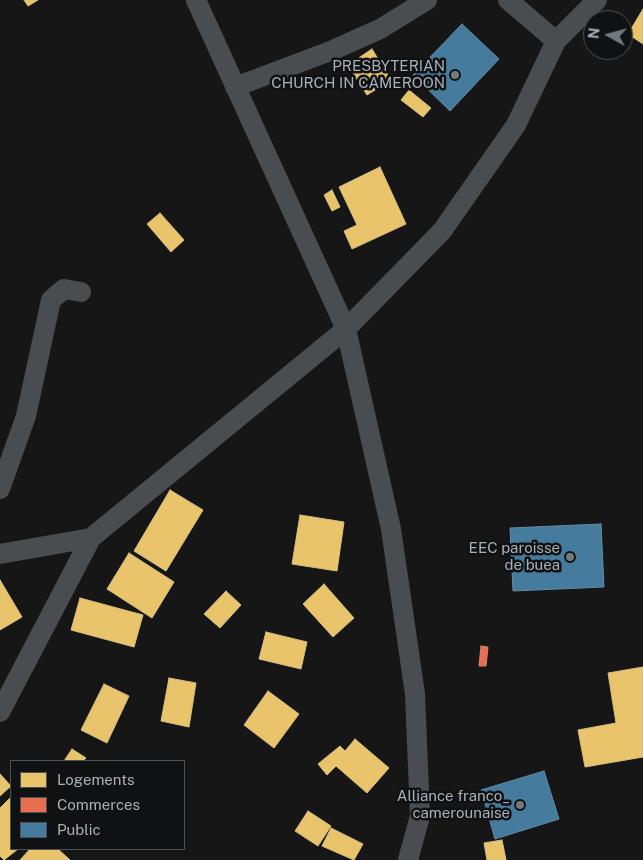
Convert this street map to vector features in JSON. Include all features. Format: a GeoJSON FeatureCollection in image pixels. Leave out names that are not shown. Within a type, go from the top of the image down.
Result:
{"type":"FeatureCollection","features":[{"type":"Feature","properties":{"kind":"street"},"geometry":{"type":"LineString","coordinates":[[196,0],[346,329],[391,529],[414,694],[420,816],[408,860]]}},
{"type":"Feature","properties":{"kind":"street"},"geometry":{"type":"LineString","coordinates":[[235,87],[333,50],[380,29],[426,0]]}},
{"type":"Feature","properties":{"kind":"street"},"geometry":{"type":"LineString","coordinates":[[508,0],[556,41]]}},
{"type":"Feature","properties":{"kind":"street"},"geometry":{"type":"LineString","coordinates":[[0,712],[91,538],[346,329],[442,231],[516,125],[556,41],[597,0]]}},
{"type":"Feature","properties":{"kind":"street"},"geometry":{"type":"LineString","coordinates":[[0,489],[26,416],[50,300],[64,288],[81,292]]}},
{"type":"Feature","properties":{"kind":"street"},"geometry":{"type":"LineString","coordinates":[[0,554],[91,538]]}},
{"type":"Feature","properties":{"kind":"building: Logements"},"geometry":{"type":"Polygon","coordinates":[[[24,0],[38,0],[28,6],[24,0]]]}},
{"type":"Feature","properties":{"kind":"building: Logements"},"geometry":{"type":"Polygon","coordinates":[[[643,9],[643,44],[633,37],[633,26],[643,9]]]}},
{"type":"Feature","properties":{"kind":"building: Logements"},"geometry":{"type":"Polygon","coordinates":[[[372,49],[391,80],[367,95],[348,65],[372,49]]]}},
{"type":"Feature","properties":{"kind":"building: Logements"},"geometry":{"type":"Polygon","coordinates":[[[409,90],[431,108],[423,117],[401,100],[409,90]]]}},
{"type":"Feature","properties":{"kind":"building: Logements"},"geometry":{"type":"Polygon","coordinates":[[[380,167],[406,224],[352,249],[344,231],[357,225],[339,187],[380,167]]]}},
{"type":"Feature","properties":{"kind":"building: Logements"},"geometry":{"type":"Polygon","coordinates":[[[332,190],[340,207],[332,211],[324,195],[332,190]]]}},
{"type":"Feature","properties":{"kind":"building: Logements"},"geometry":{"type":"Polygon","coordinates":[[[160,213],[184,240],[171,252],[147,224],[160,213]]]}},
{"type":"Feature","properties":{"kind":"building: Logements"},"geometry":{"type":"Polygon","coordinates":[[[170,490],[203,510],[166,571],[134,551],[170,490]]]}},
{"type":"Feature","properties":{"kind":"building: Logements"},"geometry":{"type":"Polygon","coordinates":[[[300,515],[344,522],[337,571],[292,564],[300,515]]]}},
{"type":"Feature","properties":{"kind":"building: Logements"},"geometry":{"type":"Polygon","coordinates":[[[129,553],[174,582],[152,618],[107,589],[129,553]]]}},
{"type":"Feature","properties":{"kind":"building: Logements"},"geometry":{"type":"Polygon","coordinates":[[[0,580],[22,617],[0,630],[0,580]]]}},
{"type":"Feature","properties":{"kind":"building: Logements"},"geometry":{"type":"Polygon","coordinates":[[[324,584],[354,618],[333,637],[303,604],[324,584]]]}},
{"type":"Feature","properties":{"kind":"building: Logements"},"geometry":{"type":"Polygon","coordinates":[[[226,591],[241,605],[220,628],[204,614],[226,591]]]}},
{"type":"Feature","properties":{"kind":"building: Logements"},"geometry":{"type":"Polygon","coordinates":[[[80,598],[143,615],[134,647],[71,630],[80,598]]]}},
{"type":"Feature","properties":{"kind":"building: Logements"},"geometry":{"type":"Polygon","coordinates":[[[266,632],[307,642],[301,669],[259,659],[266,632]]]}},
{"type":"Feature","properties":{"kind":"building: Logements"},"geometry":{"type":"Polygon","coordinates":[[[643,667],[643,757],[585,767],[578,730],[616,723],[608,673],[643,667]]]}},
{"type":"Feature","properties":{"kind":"building: Logements"},"geometry":{"type":"Polygon","coordinates":[[[169,678],[196,683],[189,727],[161,721],[169,678]]]}},
{"type":"Feature","properties":{"kind":"building: Logements"},"geometry":{"type":"Polygon","coordinates":[[[104,684],[129,696],[107,743],[81,730],[104,684]]]}},
{"type":"Feature","properties":{"kind":"building: Logements"},"geometry":{"type":"Polygon","coordinates":[[[268,691],[299,714],[274,748],[244,725],[268,691]]]}},
{"type":"Feature","properties":{"kind":"building: Logements"},"geometry":{"type":"Polygon","coordinates":[[[355,739],[389,768],[367,793],[336,766],[327,775],[318,764],[340,746],[345,751],[355,739]]]}},
{"type":"Feature","properties":{"kind":"building: Logements"},"geometry":{"type":"Polygon","coordinates":[[[72,749],[86,758],[84,760],[65,760],[72,749]]]}},
{"type":"Feature","properties":{"kind":"building: Logements"},"geometry":{"type":"Polygon","coordinates":[[[0,774],[10,787],[0,796],[0,774]]]}},
{"type":"Feature","properties":{"kind":"building: Logements"},"geometry":{"type":"Polygon","coordinates":[[[10,798],[10,850],[17,850],[4,860],[0,856],[0,808],[10,798]]]}},
{"type":"Feature","properties":{"kind":"building: Logements"},"geometry":{"type":"Polygon","coordinates":[[[308,811],[331,826],[318,846],[295,831],[308,811]]]}},
{"type":"Feature","properties":{"kind":"building: Logements"},"geometry":{"type":"Polygon","coordinates":[[[331,828],[363,844],[354,860],[322,846],[331,828]]]}},
{"type":"Feature","properties":{"kind":"building: Logements"},"geometry":{"type":"Polygon","coordinates":[[[502,840],[506,860],[487,860],[484,843],[502,840]]]}},
{"type":"Feature","properties":{"kind":"building: Logements"},"geometry":{"type":"Polygon","coordinates":[[[29,850],[59,850],[70,860],[20,860],[29,850]]]}},
{"type":"Feature","properties":{"kind":"building: Commerces"},"geometry":{"type":"Polygon","coordinates":[[[481,646],[488,647],[486,666],[479,666],[481,646]]]}},
{"type":"Feature","properties":{"kind":"building: Public"},"geometry":{"type":"Polygon","coordinates":[[[462,24],[499,59],[450,111],[413,75],[462,24]]]}},
{"type":"Feature","properties":{"kind":"building: Public"},"geometry":{"type":"Polygon","coordinates":[[[601,524],[604,587],[513,591],[510,528],[601,524]]]}},
{"type":"Feature","properties":{"kind":"building: Public","name":"Alliance franco_ camerounaise"},"geometry":{"type":"Polygon","coordinates":[[[544,771],[559,819],[495,839],[481,790],[544,771]]]}},
{"type":"Feature","properties":{"kind":"place","name":"PRESBYTERIAN CHURCH IN CAMEROON"},"geometry":{"type":"Point","coordinates":[455,75]}},
{"type":"Feature","properties":{"kind":"place","name":"EEC paroisse de buea"},"geometry":{"type":"Point","coordinates":[570,557]}},
{"type":"Feature","properties":{"kind":"place","name":"Alliance franco_ camerounaise"},"geometry":{"type":"Point","coordinates":[520,805]}}]}
